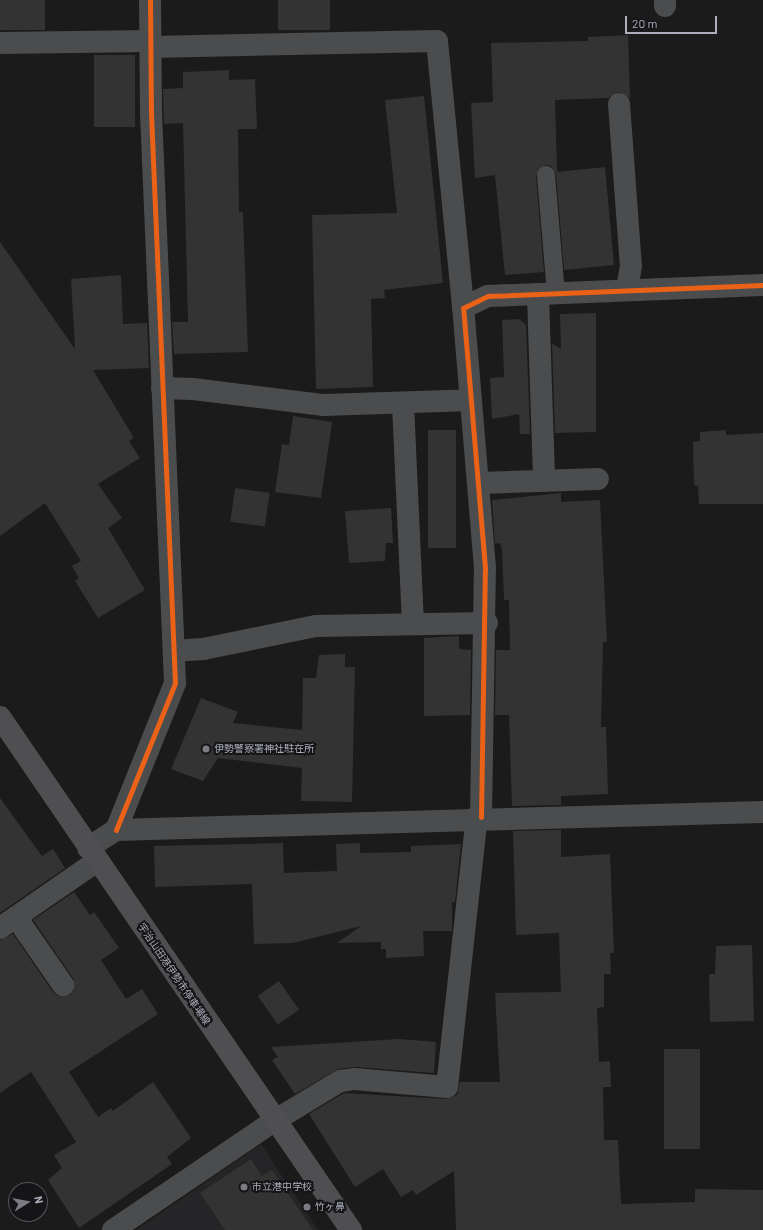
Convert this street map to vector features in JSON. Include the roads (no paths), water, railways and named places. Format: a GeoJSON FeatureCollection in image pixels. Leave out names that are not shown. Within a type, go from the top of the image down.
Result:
{"type":"FeatureCollection","features":[{"type":"Feature","properties":{"kind":"main road","name":"宇治山田港伊勢市停車場線"},"geometry":{"type":"LineString","coordinates":[[1,719],[274,1121],[351,1230]]}},
{"type":"Feature","properties":{"kind":"street"},"geometry":{"type":"LineString","coordinates":[[63,985],[8,922],[92,854],[116,830],[175,683],[162,388],[150,44],[150,0]]}},
{"type":"Feature","properties":{"kind":"street"},"geometry":{"type":"LineString","coordinates":[[0,43],[150,44],[437,41],[463,308],[479,483],[487,623],[479,817],[447,1087],[346,1080],[274,1121],[113,1230]]}},
{"type":"Feature","properties":{"kind":"street"},"geometry":{"type":"LineString","coordinates":[[619,104],[631,266],[627,289]]}},
{"type":"Feature","properties":{"kind":"street"},"geometry":{"type":"LineString","coordinates":[[463,308],[488,296],[547,295],[627,289],[763,285]]}},
{"type":"Feature","properties":{"kind":"street"},"geometry":{"type":"LineString","coordinates":[[544,481],[547,295]]}},
{"type":"Feature","properties":{"kind":"street"},"geometry":{"type":"LineString","coordinates":[[162,388],[194,389],[324,406],[403,404],[471,400]]}},
{"type":"Feature","properties":{"kind":"street"},"geometry":{"type":"LineString","coordinates":[[403,404],[412,624]]}},
{"type":"Feature","properties":{"kind":"street"},"geometry":{"type":"LineString","coordinates":[[479,483],[598,479]]}},
{"type":"Feature","properties":{"kind":"street"},"geometry":{"type":"LineString","coordinates":[[174,651],[203,649],[316,626],[487,623]]}},
{"type":"Feature","properties":{"kind":"street"},"geometry":{"type":"LineString","coordinates":[[116,830],[479,817],[763,812]]}},
{"type":"Feature","properties":{"kind":"lane"},"geometry":{"type":"LineString","coordinates":[[546,175],[547,295]]}},
{"type":"Feature","properties":{"kind":"place","name":"伊勢警察署神社駐在所"},"geometry":{"type":"Point","coordinates":[206,749]}},
{"type":"Feature","properties":{"kind":"place","name":"市立港中学校"},"geometry":{"type":"Point","coordinates":[244,1187]}},
{"type":"Feature","properties":{"kind":"place","name":"竹ヶ鼻"},"geometry":{"type":"Point","coordinates":[307,1207]}}]}
